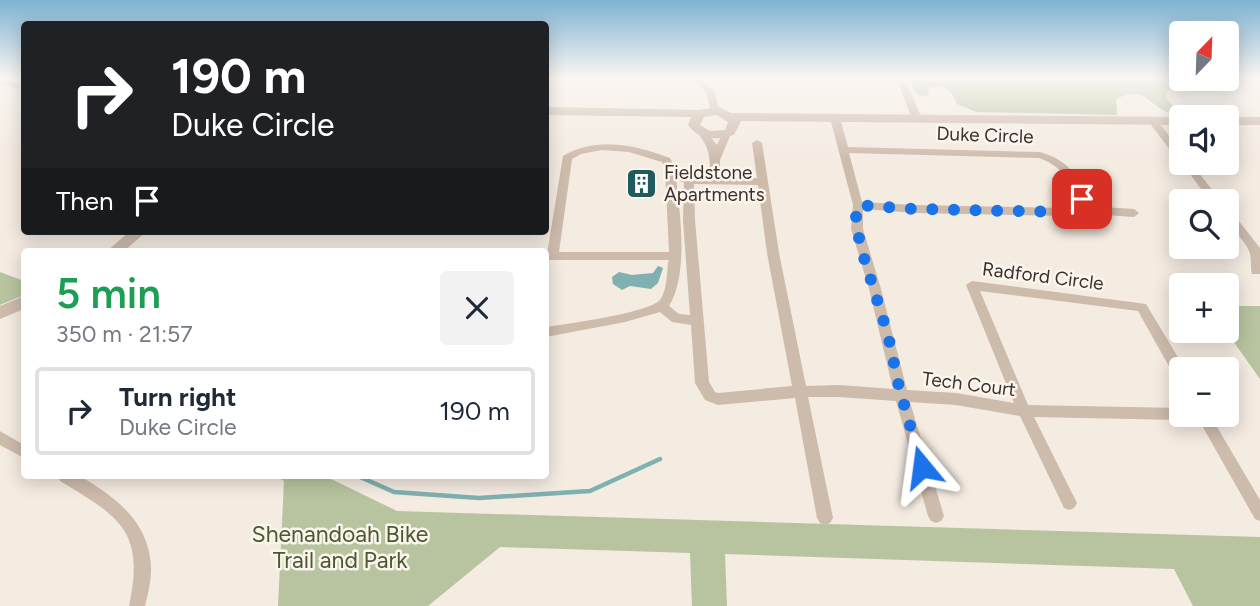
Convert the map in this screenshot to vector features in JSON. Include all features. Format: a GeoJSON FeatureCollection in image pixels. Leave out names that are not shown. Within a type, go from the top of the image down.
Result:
{"type":"FeatureCollection","features":[{"type":"Feature","properties":{"kind":"street"},"geometry":{"type":"LineString","coordinates":[[713,105],[714,111],[731,125]]}},
{"type":"Feature","properties":{"kind":"street"},"geometry":{"type":"LineString","coordinates":[[911,105],[917,119]]}},
{"type":"Feature","properties":{"kind":"street"},"geometry":{"type":"LineString","coordinates":[[549,111],[651,114],[698,124],[712,135],[731,125],[781,117],[1169,121]]}},
{"type":"Feature","properties":{"kind":"street"},"geometry":{"type":"LineString","coordinates":[[698,124],[714,111]]}},
{"type":"Feature","properties":{"kind":"street"},"geometry":{"type":"LineString","coordinates":[[835,118],[858,205],[856,217],[860,245],[888,335],[901,395],[936,516]]}},
{"type":"Feature","properties":{"kind":"street"},"geometry":{"type":"LineString","coordinates":[[1153,121],[1169,142]]}},
{"type":"Feature","properties":{"kind":"street"},"geometry":{"type":"LineString","coordinates":[[1239,121],[1260,121]]}},
{"type":"Feature","properties":{"kind":"street"},"geometry":{"type":"LineString","coordinates":[[698,124],[710,142],[715,160],[715,181]]}},
{"type":"Feature","properties":{"kind":"street"},"geometry":{"type":"LineString","coordinates":[[715,160],[731,125]]}},
{"type":"Feature","properties":{"kind":"street"},"geometry":{"type":"LineString","coordinates":[[757,144],[773,253],[825,518]]}},
{"type":"Feature","properties":{"kind":"street"},"geometry":{"type":"LineString","coordinates":[[549,331],[613,320],[661,306],[671,293],[675,256],[671,179],[666,160],[653,155],[605,148],[576,151],[567,158],[550,256],[675,256]]}},
{"type":"Feature","properties":{"kind":"street","name":"Duke Circle"},"geometry":{"type":"LineString","coordinates":[[844,150],[989,152],[1046,156],[1063,165],[1075,183],[1082,199],[1076,209]]}},
{"type":"Feature","properties":{"kind":"street"},"geometry":{"type":"LineString","coordinates":[[1195,175],[1207,189]]}},
{"type":"Feature","properties":{"kind":"street"},"geometry":{"type":"LineString","coordinates":[[671,179],[763,182]]}},
{"type":"Feature","properties":{"kind":"street"},"geometry":{"type":"LineString","coordinates":[[661,306],[676,319],[697,321],[689,220],[689,180]]}},
{"type":"Feature","properties":{"kind":"street"},"geometry":{"type":"LineString","coordinates":[[858,205],[949,210],[1064,212],[1076,209],[1134,213]]}},
{"type":"Feature","properties":{"kind":"street"},"geometry":{"type":"LineString","coordinates":[[1239,230],[1256,251],[1256,271]]}},
{"type":"Feature","properties":{"kind":"street"},"geometry":{"type":"LineString","coordinates":[[118,248],[135,235]]}},
{"type":"Feature","properties":{"kind":"street","name":"Radford Circle"},"geometry":{"type":"LineString","coordinates":[[1069,503],[1024,411],[972,285],[1142,307],[1171,357]]}},
{"type":"Feature","properties":{"kind":"street"},"geometry":{"type":"LineString","coordinates":[[0,313],[21,303]]}},
{"type":"Feature","properties":{"kind":"street","name":"Tech Court"},"geometry":{"type":"LineString","coordinates":[[697,321],[702,383],[710,396],[725,398],[801,391],[956,399],[1024,411],[1169,414]]}},
{"type":"Feature","properties":{"kind":"street"},"geometry":{"type":"LineString","coordinates":[[1210,427],[1260,514]]}},
{"type":"Feature","properties":{"kind":"street"},"geometry":{"type":"LineString","coordinates":[[0,437],[21,450]]}},
{"type":"Feature","properties":{"kind":"street"},"geometry":{"type":"LineString","coordinates":[[70,479],[112,504],[133,529],[140,546],[143,567],[137,606]]}},
{"type":"Feature","properties":{"kind":"green space"},"geometry":{"type":"Polygon","coordinates":[[[960,105],[1116,105],[1117,115],[976,112],[960,105]]]}},
{"type":"Feature","properties":{"kind":"green space"},"geometry":{"type":"Polygon","coordinates":[[[1157,105],[1169,105],[1169,113],[1164,111],[1157,105]]]}},
{"type":"Feature","properties":{"kind":"green space"},"geometry":{"type":"Polygon","coordinates":[[[0,272],[21,280],[21,296],[0,305],[0,272]]]}},
{"type":"Feature","properties":{"kind":"green space"},"geometry":{"type":"Polygon","coordinates":[[[1239,306],[1260,306],[1260,379],[1234,343],[1239,343],[1239,306]]]}},
{"type":"Feature","properties":{"kind":"green space","name":"Shenandoah Bike Trail and Park"},"geometry":{"type":"Polygon","coordinates":[[[280,479],[331,479],[397,511],[1260,537],[1260,606],[1193,606],[1174,569],[725,554],[727,606],[692,606],[690,553],[500,547],[428,606],[278,606],[284,481],[280,479]]]}},
{"type":"Feature","properties":{"kind":"water"},"geometry":{"type":"Polygon","coordinates":[[[658,266],[663,268],[658,283],[651,289],[630,286],[622,290],[613,284],[612,277],[619,272],[632,275],[653,273],[658,266]]]}},
{"type":"Feature","properties":{"kind":"building","name":"Fieldstone Apartments"},"geometry":{"type":"Polygon","coordinates":[[[633,170],[651,170],[651,192],[632,191],[633,187],[629,187],[629,176],[633,176],[633,170]]]}},
{"type":"Feature","properties":{"kind":"waterway"},"geometry":{"type":"LineString","coordinates":[[365,479],[394,492],[479,498],[590,491],[660,459]]}},
{"type":"Feature","properties":{"kind":"place","name":"Fieldstone Apartments"},"geometry":{"type":"Point","coordinates":[641,183]}},
{"type":"Feature","properties":{"kind":"route"},"geometry":{"type":"LineString","coordinates":[[922,467],[899,387],[888,335],[860,245],[856,217],[858,205],[1064,212],[1079,207],[1082,199]]}}]}
